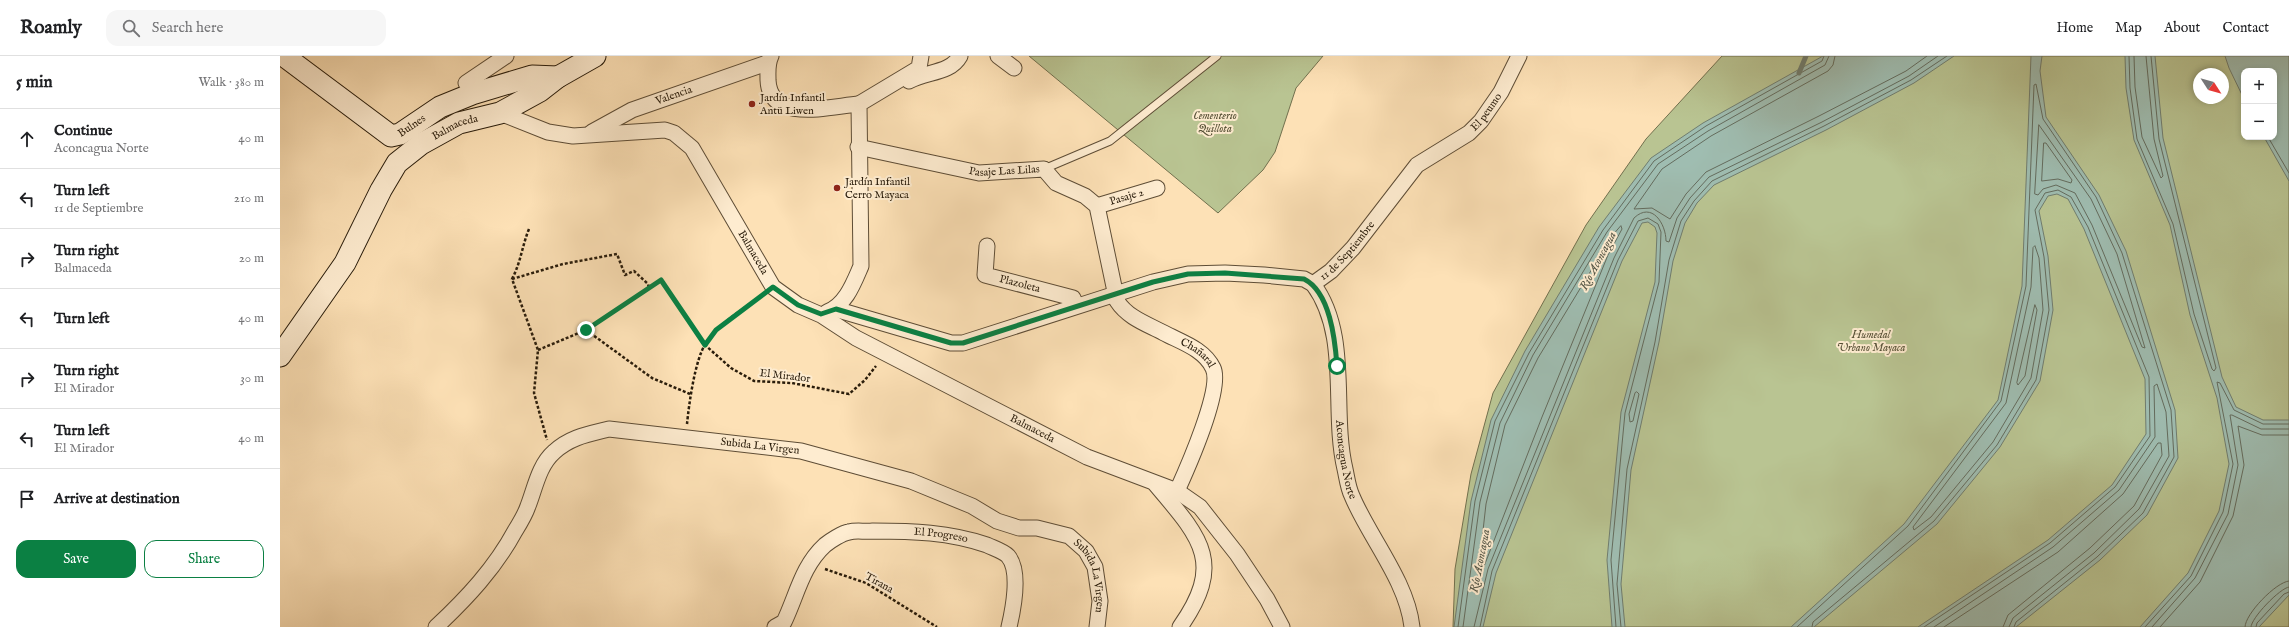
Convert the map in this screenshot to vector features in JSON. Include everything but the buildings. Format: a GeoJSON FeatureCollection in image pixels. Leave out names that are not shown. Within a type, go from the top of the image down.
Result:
{"type":"FeatureCollection","features":[{"type":"Feature","properties":{"kind":"street","name":"Bulnes"},"geometry":{"type":"LineString","coordinates":[[284,56],[391,136],[400,134],[440,107],[472,94],[532,76],[558,77]]}},
{"type":"Feature","properties":{"kind":"street"},"geometry":{"type":"LineString","coordinates":[[466,83],[506,56]]}},
{"type":"Feature","properties":{"kind":"street"},"geometry":{"type":"LineString","coordinates":[[500,113],[540,91],[558,77],[595,56]]}},
{"type":"Feature","properties":{"kind":"street"},"geometry":{"type":"LineString","coordinates":[[821,314],[836,309],[852,287],[861,266],[858,147],[859,104],[919,68],[921,56]]}},
{"type":"Feature","properties":{"kind":"street"},"geometry":{"type":"LineString","coordinates":[[858,147],[872,104],[916,77],[946,70],[955,64],[960,56]]}},
{"type":"Feature","properties":{"kind":"street","name":"El peumo"},"geometry":{"type":"LineString","coordinates":[[1437,152],[1469,133],[1481,121],[1501,92],[1519,56]]}},
{"type":"Feature","properties":{"kind":"street","name":"Valencia"},"geometry":{"type":"LineString","coordinates":[[584,136],[632,110],[769,60],[768,88],[781,105],[802,111],[859,104]]}},
{"type":"Feature","properties":{"kind":"street","name":"Balmaceda"},"geometry":{"type":"LineString","coordinates":[[280,356],[345,263],[381,190],[397,163],[421,144],[459,123],[500,113],[548,132],[584,136],[665,130],[682,138],[692,148],[773,287],[798,305],[821,314],[856,338],[1087,457],[1155,484],[1177,491],[1200,507],[1212,521],[1267,599],[1282,627]]}},
{"type":"Feature","properties":{"kind":"street","name":"Pasaje Las Lilas"},"geometry":{"type":"LineString","coordinates":[[858,147],[979,173],[1044,169],[1056,183],[1085,196],[1097,206]]}},
{"type":"Feature","properties":{"kind":"street","name":"11 de Septiembre"},"geometry":{"type":"LineString","coordinates":[[836,309],[951,343],[963,343],[1076,305],[1116,295],[1153,282],[1188,274],[1225,273],[1264,275],[1304,279],[1313,284],[1331,271],[1353,248],[1417,165],[1437,152]]}},
{"type":"Feature","properties":{"kind":"street","name":"Pasaje 2"},"geometry":{"type":"LineString","coordinates":[[1097,206],[1157,188]]}},
{"type":"Feature","properties":{"kind":"street"},"geometry":{"type":"LineString","coordinates":[[1097,206],[1116,295]]}},
{"type":"Feature","properties":{"kind":"street","name":"Plazoleta"},"geometry":{"type":"LineString","coordinates":[[987,246],[985,274],[1073,298],[1076,305]]}},
{"type":"Feature","properties":{"kind":"street","name":"Aconcagua Norte"},"geometry":{"type":"LineString","coordinates":[[1313,284],[1321,294],[1336,346],[1340,444],[1351,494],[1399,587],[1411,616],[1412,627]]}},
{"type":"Feature","properties":{"kind":"street","name":"Chañaral"},"geometry":{"type":"LineString","coordinates":[[1116,295],[1117,301],[1127,313],[1195,349],[1206,358],[1214,369],[1212,401],[1191,460],[1177,491]]}},
{"type":"Feature","properties":{"kind":"street","name":"Subida La Virgen"},"geometry":{"type":"LineString","coordinates":[[436,627],[488,574],[502,553],[527,508],[542,468],[552,453],[565,443],[582,435],[610,429],[801,451],[911,482],[972,506],[997,521],[1019,528],[1037,528],[1069,536],[1086,551],[1095,567],[1100,601],[1097,627]]}},
{"type":"Feature","properties":{"kind":"street"},"geometry":{"type":"LineString","coordinates":[[1155,484],[1179,512],[1195,536],[1203,557],[1205,570],[1204,584],[1193,608],[1180,627]]}},
{"type":"Feature","properties":{"kind":"street","name":"El Progreso"},"geometry":{"type":"LineString","coordinates":[[775,627],[784,622],[802,575],[809,564],[826,544],[848,532],[934,532],[975,541],[1008,556],[1013,565],[1014,605],[1009,627]]}},
{"type":"Feature","properties":{"kind":"lane"},"geometry":{"type":"LineString","coordinates":[[1044,169],[1110,141],[1217,56]]}},
{"type":"Feature","properties":{"kind":"path"},"geometry":{"type":"LineString","coordinates":[[529,229],[523,243],[520,264],[512,279],[538,350],[534,393],[543,432],[552,453]]}},
{"type":"Feature","properties":{"kind":"path"},"geometry":{"type":"LineString","coordinates":[[512,279],[563,264],[617,254],[625,275],[634,271],[648,284],[649,288]]}},
{"type":"Feature","properties":{"kind":"path","name":"El Mirador"},"geometry":{"type":"LineString","coordinates":[[538,350],[586,330],[661,280],[705,345],[731,368],[754,380],[792,383],[849,394],[864,380],[886,354]]}},
{"type":"Feature","properties":{"kind":"path"},"geometry":{"type":"LineString","coordinates":[[686,438],[690,394],[705,345],[716,330],[773,287]]}},
{"type":"Feature","properties":{"kind":"path"},"geometry":{"type":"LineString","coordinates":[[586,330],[652,378],[690,394]]}},
{"type":"Feature","properties":{"kind":"path","name":"Tirana"},"geometry":{"type":"LineString","coordinates":[[809,564],[866,583],[937,627]]}},
{"type":"Feature","properties":{"kind":"green space","name":"Cementerio Quillota"},"geometry":{"type":"Polygon","coordinates":[[[1029,56],[1323,56],[1296,88],[1275,152],[1263,170],[1218,213],[1029,56]]]}},
{"type":"Feature","properties":{"kind":"green space","name":"Humedal Urbano Mayaca"},"geometry":{"type":"Polygon","coordinates":[[[1722,56],[2289,56],[2289,627],[1453,627],[1455,569],[1471,474],[1493,393],[1586,225],[1646,139],[1722,56]]]}},
{"type":"Feature","properties":{"kind":"water","name":"Río Aconcagua"},"geometry":{"type":"Polygon","coordinates":[[[1823,56],[1954,56],[1914,83],[1826,130],[1714,185],[1697,203],[1685,223],[1673,261],[1659,342],[1631,470],[1621,584],[1625,627],[1612,627],[1607,560],[1621,412],[1655,282],[1657,233],[1655,227],[1648,222],[1642,223],[1622,261],[1496,573],[1483,627],[1454,627],[1471,501],[1491,420],[1525,351],[1599,227],[1651,158],[1703,123],[1823,56]]]}},
{"type":"Feature","properties":{"kind":"water"},"geometry":{"type":"Polygon","coordinates":[[[2031,56],[2042,56],[2040,71],[2046,117],[2099,195],[2126,251],[2175,410],[2178,458],[2147,515],[2100,560],[2016,627],[1918,627],[2048,540],[2112,485],[2146,434],[2145,379],[2084,229],[2068,199],[2057,194],[2048,196],[2039,211],[2048,256],[2053,310],[2040,381],[2000,447],[1937,524],[1814,627],[1791,627],[1904,524],[1998,400],[2022,286],[2031,56]]]}},
{"type":"Feature","properties":{"kind":"water"},"geometry":{"type":"Polygon","coordinates":[[[2125,56],[2155,56],[2163,138],[2222,377],[2236,407],[2263,420],[2289,420],[2289,595],[2259,627],[2140,627],[2188,573],[2219,511],[2229,464],[2217,398],[2190,315],[2170,225],[2134,140],[2126,88],[2125,56]]]}},
{"type":"Feature","properties":{"kind":"water"},"geometry":{"type":"Polygon","coordinates":[[[2225,56],[2289,56],[2289,181],[2266,140],[2277,140],[2277,68],[2241,68],[2241,93],[2225,56]]]}},
{"type":"Feature","properties":{"kind":"waterway"},"geometry":{"type":"LineString","coordinates":[[1799,73],[1806,56]]}},
{"type":"Feature","properties":{"kind":"place","name":"Jardín Infantil Antü Liwen"},"geometry":{"type":"Point","coordinates":[752,104]}},
{"type":"Feature","properties":{"kind":"place","name":"Jardín Infantil Cerro Mayaca"},"geometry":{"type":"Point","coordinates":[837,188]}},
{"type":"Feature","properties":{"kind":"route"},"geometry":{"type":"LineString","coordinates":[[586,330],[661,280],[705,345],[716,330],[773,287],[798,305],[821,314],[836,309],[951,343],[963,343],[1076,305],[1100,300],[1153,282],[1188,274],[1225,273],[1304,279],[1313,284],[1321,294],[1330,321],[1336,346],[1337,366]]}}]}
